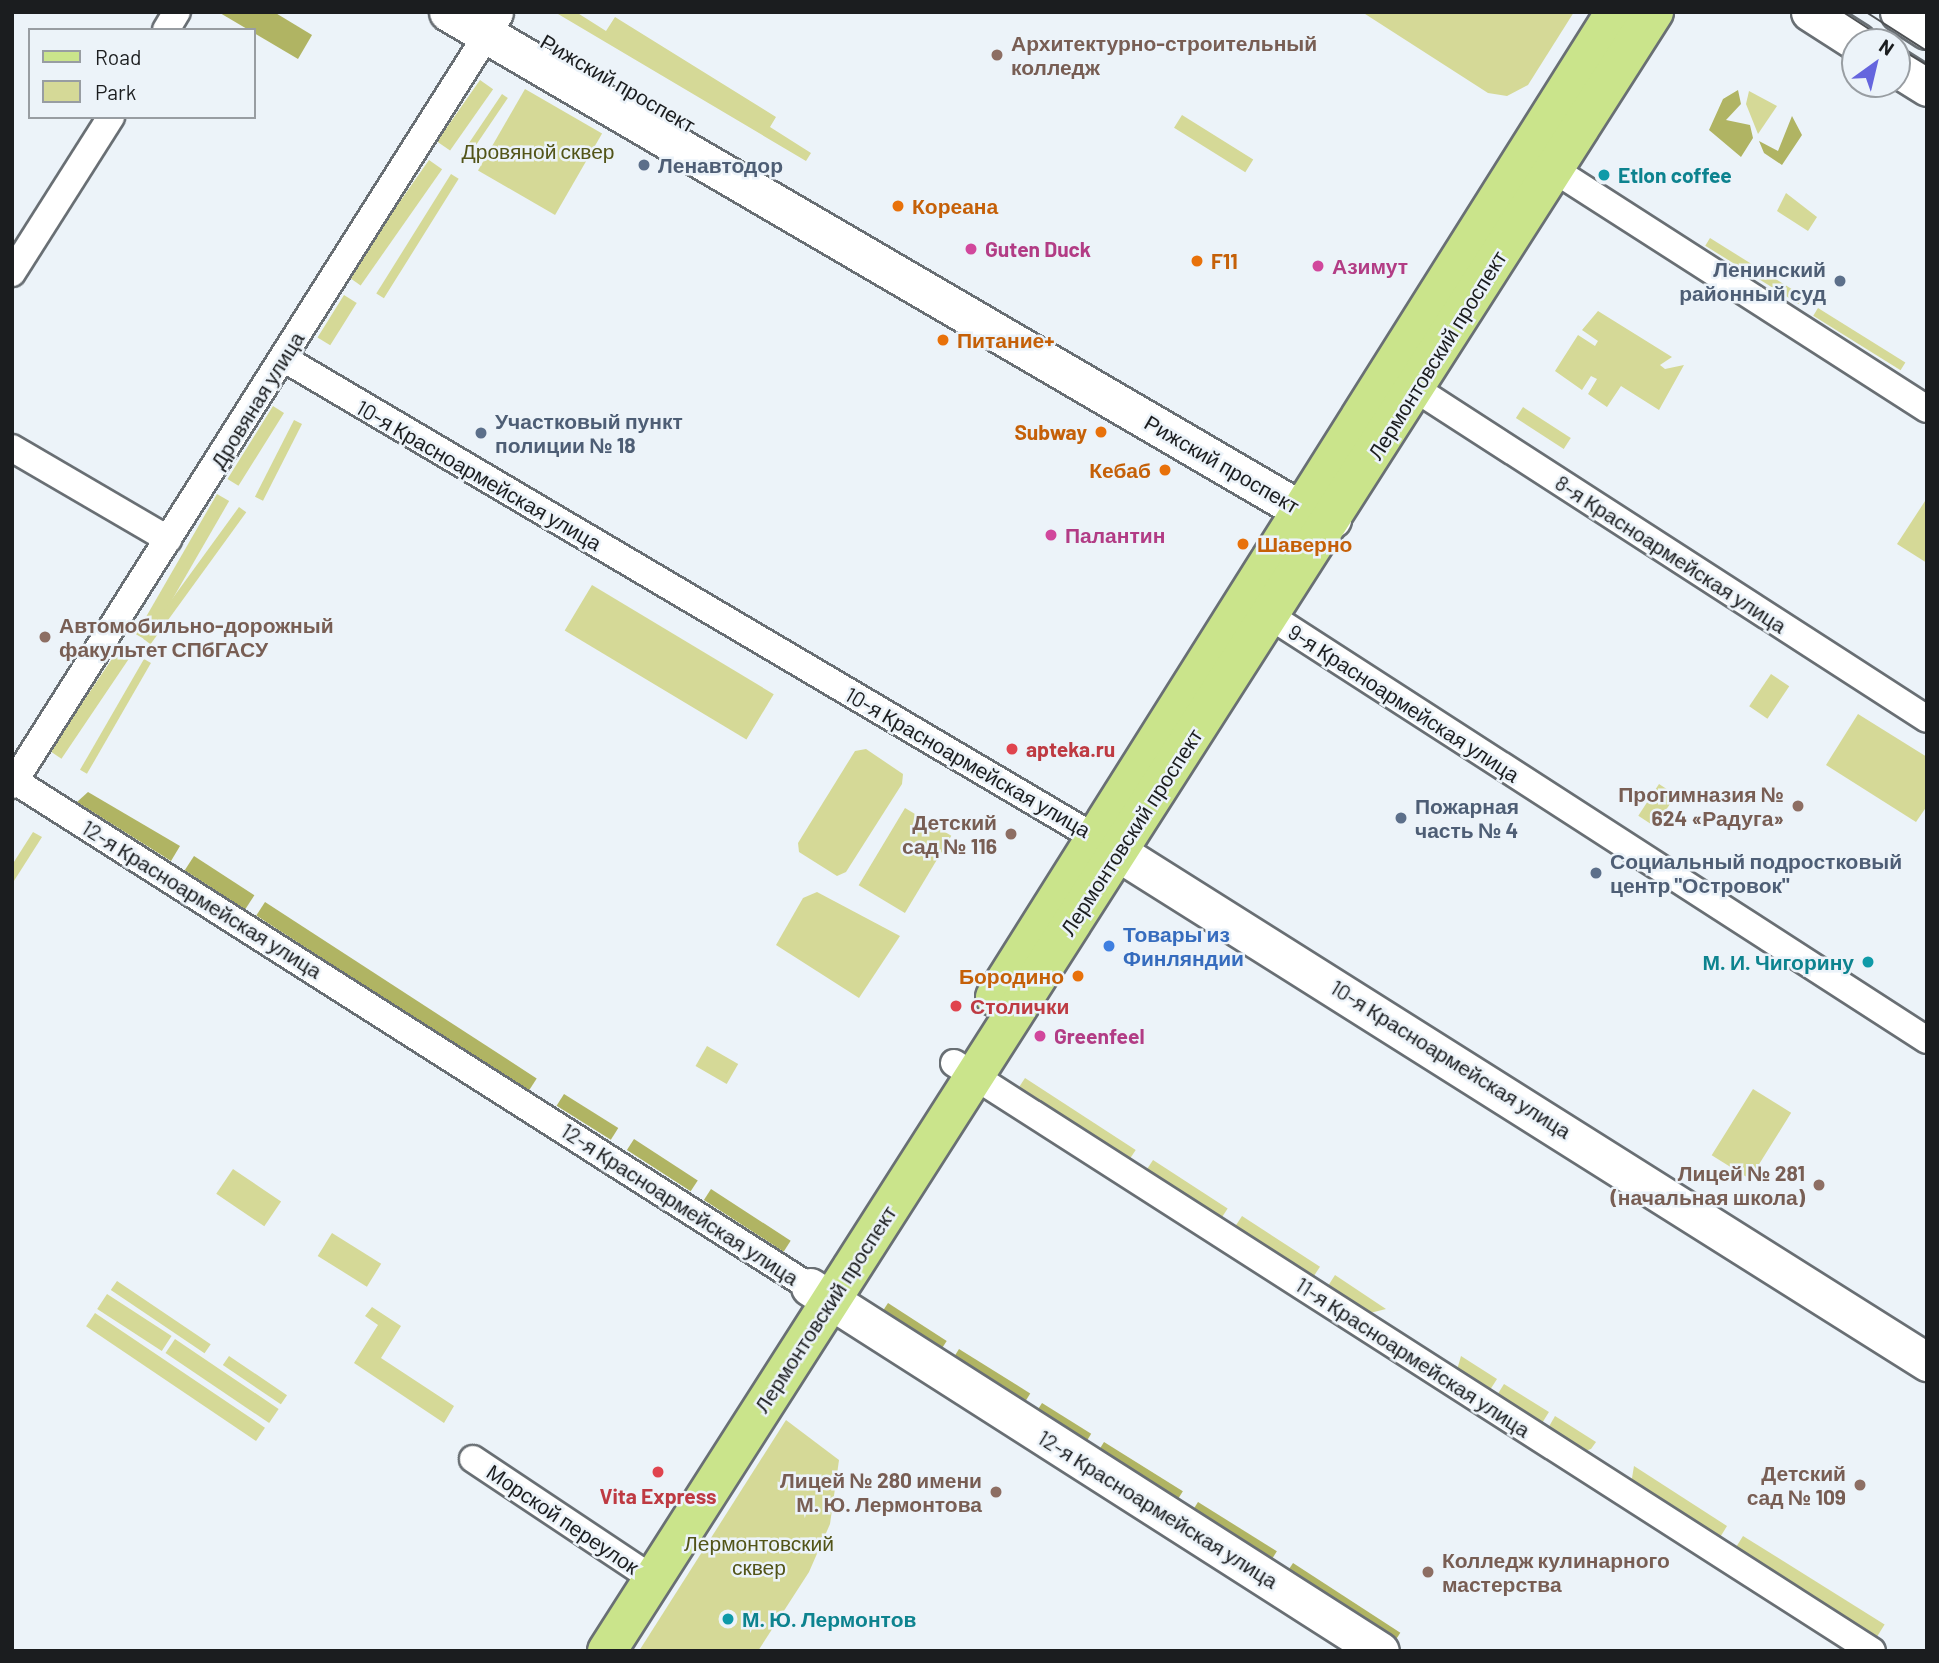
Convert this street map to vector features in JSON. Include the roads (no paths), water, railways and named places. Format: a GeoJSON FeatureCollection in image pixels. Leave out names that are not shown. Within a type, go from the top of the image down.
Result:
{"type":"FeatureCollection","features":[{"type":"Feature","properties":{"kind":"main road","name":"Лермонтовский проспект"},"geometry":{"type":"LineString","coordinates":[[1107,843],[1270,616],[1318,507],[1416,389],[1541,161],[1615,12]]}},
{"type":"Feature","properties":{"kind":"main road","name":"Лермонтовский проспект"},"geometry":{"type":"LineString","coordinates":[[577,1651],[642,1572],[965,1070],[1318,507],[1541,161],[1654,12]]}},
{"type":"Feature","properties":{"kind":"main road","name":"Лермонтовский проспект"},"geometry":{"type":"LineString","coordinates":[[607,1651],[642,1572]]}},
{"type":"Feature","properties":{"kind":"street"},"geometry":{"type":"LineString","coordinates":[[167,28],[177,12]]}},
{"type":"Feature","properties":{"kind":"street","name":"Рижский проспект"},"geometry":{"type":"LineString","coordinates":[[448,12],[495,20],[1318,507]]}},
{"type":"Feature","properties":{"kind":"street"},"geometry":{"type":"LineString","coordinates":[[1810,12],[1841,32]]}},
{"type":"Feature","properties":{"kind":"street"},"geometry":{"type":"LineString","coordinates":[[1899,12],[1927,30]]}},
{"type":"Feature","properties":{"kind":"street","name":"Дровяная улица"},"geometry":{"type":"LineString","coordinates":[[14,783],[495,20]]}},
{"type":"Feature","properties":{"kind":"street"},"geometry":{"type":"LineString","coordinates":[[1911,77],[1927,87]]}},
{"type":"Feature","properties":{"kind":"street"},"geometry":{"type":"LineString","coordinates":[[12,273],[110,119]]}},
{"type":"Feature","properties":{"kind":"street"},"geometry":{"type":"LineString","coordinates":[[1541,161],[1927,409]]}},
{"type":"Feature","properties":{"kind":"street","name":"10-я Красноармейская улица"},"geometry":{"type":"LineString","coordinates":[[283,358],[1107,843],[1927,1362]]}},
{"type":"Feature","properties":{"kind":"street","name":"8-я Красноармейская улица"},"geometry":{"type":"LineString","coordinates":[[1416,389],[1927,719]]}},
{"type":"Feature","properties":{"kind":"street"},"geometry":{"type":"LineString","coordinates":[[12,448],[168,539]]}},
{"type":"Feature","properties":{"kind":"street","name":"9-я Красноармейская улица"},"geometry":{"type":"LineString","coordinates":[[1270,616],[1927,1040]]}},
{"type":"Feature","properties":{"kind":"street","name":"12-я Красноармейская улица"},"geometry":{"type":"LineString","coordinates":[[14,783],[1380,1651]]}},
{"type":"Feature","properties":{"kind":"street","name":"11-я Красноармейская улица"},"geometry":{"type":"LineString","coordinates":[[965,1070],[1872,1651]]}},
{"type":"Feature","properties":{"kind":"street","name":"Морской переулок"},"geometry":{"type":"LineString","coordinates":[[473,1459],[642,1572]]}},
{"type":"Feature","properties":{"kind":"tram line"},"geometry":{"type":"LineString","coordinates":[[1843,12],[1868,28]]}},
{"type":"Feature","properties":{"kind":"tram line"},"geometry":{"type":"LineString","coordinates":[[1866,12],[1927,51]]}},
{"type":"Feature","properties":{"kind":"tram line"},"geometry":{"type":"LineString","coordinates":[[1911,55],[1927,65]]}},
{"type":"Feature","properties":{"kind":"place","name":"Архитектурно-строительный колледж"},"geometry":{"type":"Point","coordinates":[997,55]}},
{"type":"Feature","properties":{"kind":"place","name":"Ленавтодор"},"geometry":{"type":"Point","coordinates":[644,165]}},
{"type":"Feature","properties":{"kind":"place","name":"Etlon coffee"},"geometry":{"type":"Point","coordinates":[1604,175]}},
{"type":"Feature","properties":{"kind":"place","name":"Кореана"},"geometry":{"type":"Point","coordinates":[898,206]}},
{"type":"Feature","properties":{"kind":"place","name":"Guten Duck"},"geometry":{"type":"Point","coordinates":[971,249]}},
{"type":"Feature","properties":{"kind":"place","name":"F11"},"geometry":{"type":"Point","coordinates":[1197,261]}},
{"type":"Feature","properties":{"kind":"place","name":"Азимут"},"geometry":{"type":"Point","coordinates":[1318,266]}},
{"type":"Feature","properties":{"kind":"place","name":"Ленинский районный суд"},"geometry":{"type":"Point","coordinates":[1840,281]}},
{"type":"Feature","properties":{"kind":"place","name":"Питание+"},"geometry":{"type":"Point","coordinates":[943,340]}},
{"type":"Feature","properties":{"kind":"place","name":"Subway"},"geometry":{"type":"Point","coordinates":[1101,432]}},
{"type":"Feature","properties":{"kind":"place","name":"Участковый пункт полиции № 18"},"geometry":{"type":"Point","coordinates":[481,433]}},
{"type":"Feature","properties":{"kind":"place","name":"Кебаб"},"geometry":{"type":"Point","coordinates":[1165,470]}},
{"type":"Feature","properties":{"kind":"place","name":"Палантин"},"geometry":{"type":"Point","coordinates":[1051,535]}},
{"type":"Feature","properties":{"kind":"place","name":"Шаверно"},"geometry":{"type":"Point","coordinates":[1243,544]}},
{"type":"Feature","properties":{"kind":"place","name":"Автомобильно-дорожный факультет СПбГАСУ"},"geometry":{"type":"Point","coordinates":[45,637]}},
{"type":"Feature","properties":{"kind":"place","name":"apteka.ru"},"geometry":{"type":"Point","coordinates":[1012,749]}},
{"type":"Feature","properties":{"kind":"place","name":"Прогимназия № 624 «Радуга»"},"geometry":{"type":"Point","coordinates":[1798,806]}},
{"type":"Feature","properties":{"kind":"place","name":"Пожарная часть № 4"},"geometry":{"type":"Point","coordinates":[1401,818]}},
{"type":"Feature","properties":{"kind":"place","name":"Детский сад № 116"},"geometry":{"type":"Point","coordinates":[1011,834]}},
{"type":"Feature","properties":{"kind":"place","name":"Социальный подростковый центр \"Островок\""},"geometry":{"type":"Point","coordinates":[1596,873]}},
{"type":"Feature","properties":{"kind":"place","name":"Товары из Финляндии"},"geometry":{"type":"Point","coordinates":[1109,946]}},
{"type":"Feature","properties":{"kind":"place","name":"М. И. Чигорину"},"geometry":{"type":"Point","coordinates":[1868,962]}},
{"type":"Feature","properties":{"kind":"place","name":"Бородино"},"geometry":{"type":"Point","coordinates":[1078,976]}},
{"type":"Feature","properties":{"kind":"place","name":"Столички"},"geometry":{"type":"Point","coordinates":[956,1006]}},
{"type":"Feature","properties":{"kind":"place","name":"Greenfeel"},"geometry":{"type":"Point","coordinates":[1040,1036]}},
{"type":"Feature","properties":{"kind":"place","name":"Лицей № 281 (начальная школа)"},"geometry":{"type":"Point","coordinates":[1819,1185]}},
{"type":"Feature","properties":{"kind":"place","name":"Vita Express"},"geometry":{"type":"Point","coordinates":[658,1472]}},
{"type":"Feature","properties":{"kind":"place","name":"Детский сад № 109"},"geometry":{"type":"Point","coordinates":[1860,1485]}},
{"type":"Feature","properties":{"kind":"place","name":"Лицей № 280 имени М. Ю. Лермонтова"},"geometry":{"type":"Point","coordinates":[996,1492]}},
{"type":"Feature","properties":{"kind":"place","name":"Колледж кулинарного мастерства"},"geometry":{"type":"Point","coordinates":[1428,1572]}},
{"type":"Feature","properties":{"kind":"place","name":"М. Ю. Лермонтов"},"geometry":{"type":"Point","coordinates":[728,1619]}},
{"type":"Feature","properties":{"kind":"park label","name":"Дровяной сквер"},"geometry":{"type":"Point","coordinates":[538,151]}},
{"type":"Feature","properties":{"kind":"park label","name":"Лермонтовский сквер"},"geometry":{"type":"Point","coordinates":[759,1555]}}]}
